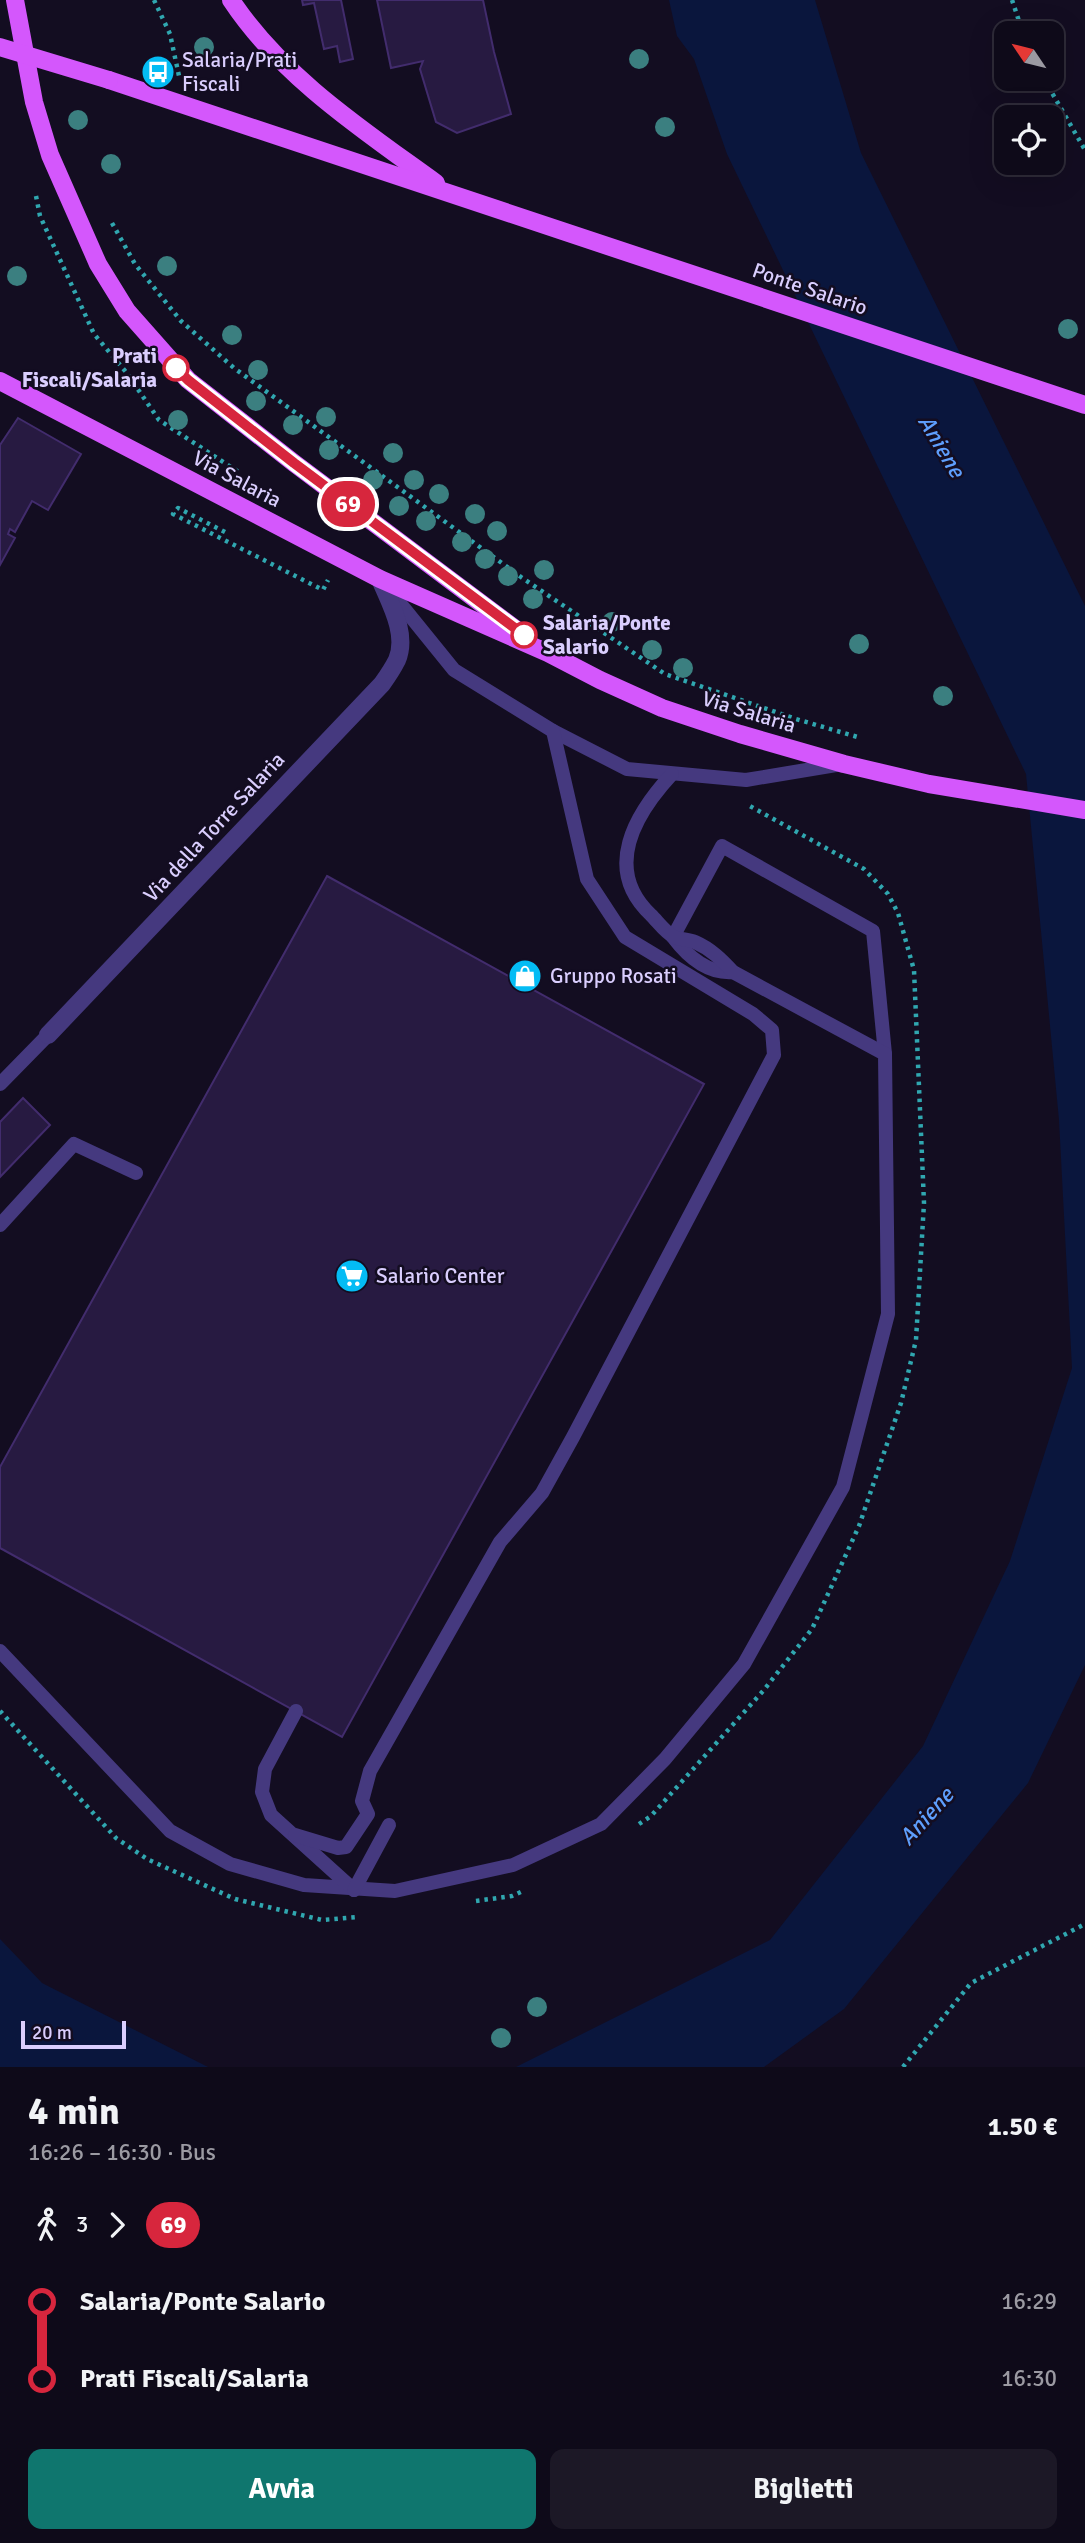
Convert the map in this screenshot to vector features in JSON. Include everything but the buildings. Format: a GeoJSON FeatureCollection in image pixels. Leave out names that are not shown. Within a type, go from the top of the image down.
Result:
{"type":"FeatureCollection","features":[{"type":"Feature","properties":{"kind":"main road"},"geometry":{"type":"LineString","coordinates":[[15,0],[34,102],[50,155],[67,197],[111,287],[153,342],[188,380],[548,653]]}},
{"type":"Feature","properties":{"kind":"main road"},"geometry":{"type":"LineString","coordinates":[[231,0],[262,39],[296,75],[332,107],[450,194]]}},
{"type":"Feature","properties":{"kind":"main road"},"geometry":{"type":"LineString","coordinates":[[0,47],[185,104],[450,194]]}},
{"type":"Feature","properties":{"kind":"main road","name":"Ponte Salario"},"geometry":{"type":"LineString","coordinates":[[450,194],[1085,405]]}},
{"type":"Feature","properties":{"kind":"main road","name":"Via Salaria"},"geometry":{"type":"LineString","coordinates":[[0,381],[380,579],[548,653],[623,691],[682,715],[844,764],[929,784],[1085,810]]}},
{"type":"Feature","properties":{"kind":"street","name":"Via della Torre Salaria"},"geometry":{"type":"LineString","coordinates":[[48,1035],[382,684],[397,659],[401,642],[398,623],[380,579]]}},
{"type":"Feature","properties":{"kind":"lane"},"geometry":{"type":"LineString","coordinates":[[380,579],[454,670],[553,731],[627,769],[746,780],[844,764]]}},
{"type":"Feature","properties":{"kind":"lane"},"geometry":{"type":"LineString","coordinates":[[295,1835],[346,1847],[368,1814],[362,1801],[370,1771],[500,1542],[542,1493],[774,1055],[772,1030],[753,1014],[625,937],[587,879],[553,731]]}},
{"type":"Feature","properties":{"kind":"lane"},"geometry":{"type":"LineString","coordinates":[[672,774],[654,793],[630,835],[625,875],[644,909],[673,937],[687,956],[719,973],[733,972],[885,1054]]}},
{"type":"Feature","properties":{"kind":"lane"},"geometry":{"type":"LineString","coordinates":[[0,1651],[170,1831],[230,1864],[304,1885],[396,1891],[513,1865],[601,1824],[665,1759],[744,1664],[843,1487],[888,1314],[885,1054],[873,931],[722,846],[673,937]]}},
{"type":"Feature","properties":{"kind":"lane","name":"Via della Torre Salaria"},"geometry":{"type":"LineString","coordinates":[[0,1084],[48,1035]]}},
{"type":"Feature","properties":{"kind":"lane"},"geometry":{"type":"LineString","coordinates":[[0,1224],[74,1144],[136,1173]]}},
{"type":"Feature","properties":{"kind":"lane"},"geometry":{"type":"LineString","coordinates":[[296,1711],[265,1769],[262,1791],[271,1815],[354,1890]]}},
{"type":"Feature","properties":{"kind":"lane"},"geometry":{"type":"LineString","coordinates":[[354,1890],[389,1825]]}},
{"type":"Feature","properties":{"kind":"path"},"geometry":{"type":"LineString","coordinates":[[154,0],[170,34],[185,104]]}},
{"type":"Feature","properties":{"kind":"path"},"geometry":{"type":"LineString","coordinates":[[1012,0],[1019,21]]}},
{"type":"Feature","properties":{"kind":"path"},"geometry":{"type":"LineString","coordinates":[[1051,91],[1085,150]]}},
{"type":"Feature","properties":{"kind":"path"},"geometry":{"type":"LineString","coordinates":[[109,218],[135,264],[181,321],[234,368],[522,577],[665,674],[796,719],[869,740]]}},
{"type":"Feature","properties":{"kind":"path"},"geometry":{"type":"LineString","coordinates":[[226,532],[178,508],[173,514],[282,570]]}},
{"type":"Feature","properties":{"kind":"path"},"geometry":{"type":"LineString","coordinates":[[629,1831],[651,1816],[763,1692],[812,1629],[859,1526],[901,1403],[916,1340],[924,1203],[914,970],[898,912],[888,894],[864,869],[738,799],[726,778]]}},
{"type":"Feature","properties":{"kind":"path"},"geometry":{"type":"LineString","coordinates":[[0,1712],[116,1838],[148,1859],[235,1899],[322,1920],[361,1917]]}},
{"type":"Feature","properties":{"kind":"path"},"geometry":{"type":"LineString","coordinates":[[471,1902],[512,1896],[537,1884]]}},
{"type":"Feature","properties":{"kind":"path"},"geometry":{"type":"LineString","coordinates":[[903,2067],[971,1983],[1085,1924]]}},
{"type":"Feature","properties":{"kind":"water","name":"Aniene"},"geometry":{"type":"Polygon","coordinates":[[[669,0],[815,0],[861,153],[1085,606],[1085,1665],[1028,1783],[844,2009],[764,2067],[516,2067],[770,1940],[923,1746],[1010,1561],[1072,1368],[1059,1120],[1026,774],[727,154],[694,59],[677,36],[669,0]]]}},
{"type":"Feature","properties":{"kind":"water"},"geometry":{"type":"Polygon","coordinates":[[[0,1939],[42,1983],[208,2067],[0,2067],[0,1939]]]}},
{"type":"Feature","properties":{"kind":"bus line","name":"69"},"geometry":{"type":"LineString","coordinates":[[176,368],[294,463],[524,635]]}},
{"type":"Feature","properties":{"kind":"place","name":"Salaria/Prati Fiscali"},"geometry":{"type":"Point","coordinates":[158,72]}},
{"type":"Feature","properties":{"kind":"place","name":"Prati Fiscali/Salaria"},"geometry":{"type":"Point","coordinates":[176,368]}},
{"type":"Feature","properties":{"kind":"place","name":"Salaria/Ponte Salario"},"geometry":{"type":"Point","coordinates":[524,635]}},
{"type":"Feature","properties":{"kind":"place","name":"Gruppo Rosati"},"geometry":{"type":"Point","coordinates":[525,976]}},
{"type":"Feature","properties":{"kind":"place","name":"Salario Center"},"geometry":{"type":"Point","coordinates":[352,1276]}}]}
